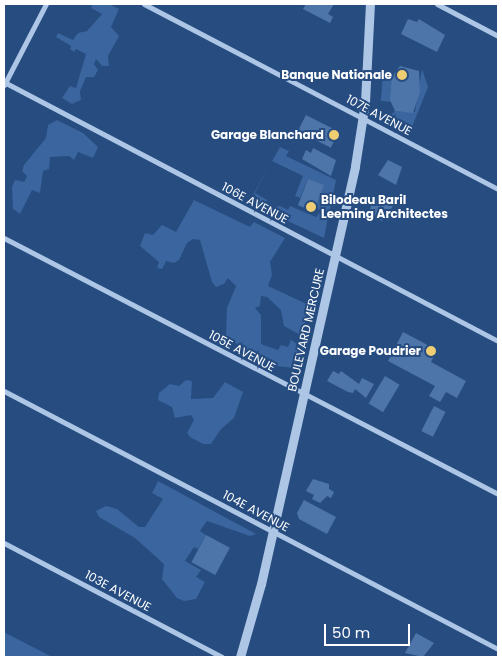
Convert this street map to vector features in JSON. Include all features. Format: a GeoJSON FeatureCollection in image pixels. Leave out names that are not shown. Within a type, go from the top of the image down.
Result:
{"type":"FeatureCollection","features":[{"type":"Feature","properties":{"kind":"street"},"geometry":{"type":"LineString","coordinates":[[4,83],[46,4]]}},
{"type":"Feature","properties":{"kind":"street","name":"107E AVENUE"},"geometry":{"type":"LineString","coordinates":[[144,4],[498,188]]}},
{"type":"Feature","properties":{"kind":"street","name":"BOULEVARD MERCURE"},"geometry":{"type":"LineString","coordinates":[[240,657],[273,531],[336,256],[363,118],[370,4]]}},
{"type":"Feature","properties":{"kind":"street"},"geometry":{"type":"LineString","coordinates":[[437,4],[498,36]]}},
{"type":"Feature","properties":{"kind":"street","name":"106E AVENUE"},"geometry":{"type":"LineString","coordinates":[[4,83],[498,341]]}},
{"type":"Feature","properties":{"kind":"street","name":"105E AVENUE"},"geometry":{"type":"LineString","coordinates":[[4,238],[280,381],[305,392],[498,494]]}},
{"type":"Feature","properties":{"kind":"street","name":"104E AVENUE"},"geometry":{"type":"LineString","coordinates":[[4,391],[498,649]]}},
{"type":"Feature","properties":{"kind":"street","name":"103E AVENUE"},"geometry":{"type":"LineString","coordinates":[[4,543],[222,657]]}},
{"type":"Feature","properties":{"kind":"shaded area"},"geometry":{"type":"Polygon","coordinates":[[[93,4],[109,4],[119,9],[111,27],[119,36],[108,56],[109,66],[102,66],[96,59],[94,64],[98,70],[94,77],[86,77],[80,91],[81,100],[72,104],[62,98],[70,86],[76,88],[86,54],[76,49],[74,52],[70,49],[71,46],[56,37],[58,33],[73,40],[78,33],[87,31],[102,14],[91,8],[93,4]]]}},
{"type":"Feature","properties":{"kind":"shaded area"},"geometry":{"type":"Polygon","coordinates":[[[422,69],[428,87],[412,127],[390,116],[395,111],[415,112],[422,69]]]}},
{"type":"Feature","properties":{"kind":"shaded area"},"geometry":{"type":"Polygon","coordinates":[[[383,75],[394,76],[392,102],[381,101],[383,75]]]}},
{"type":"Feature","properties":{"kind":"shaded area"},"geometry":{"type":"Polygon","coordinates":[[[57,120],[83,133],[98,147],[93,158],[78,152],[74,160],[69,156],[50,157],[49,169],[43,171],[40,193],[32,190],[20,214],[13,209],[12,187],[15,180],[24,182],[27,176],[22,171],[24,165],[46,138],[48,125],[57,120]]]}},
{"type":"Feature","properties":{"kind":"shaded area"},"geometry":{"type":"Polygon","coordinates":[[[280,147],[289,151],[286,156],[336,180],[329,214],[314,207],[323,186],[308,179],[300,198],[295,196],[303,176],[272,161],[280,147]]]}},
{"type":"Feature","properties":{"kind":"shaded area"},"geometry":{"type":"Polygon","coordinates":[[[270,164],[255,193],[267,200],[264,209],[249,202],[270,164]]]}},
{"type":"Feature","properties":{"kind":"shaded area"},"geometry":{"type":"Polygon","coordinates":[[[194,200],[250,227],[254,222],[285,238],[270,262],[272,275],[268,286],[309,305],[302,336],[284,326],[281,310],[267,297],[261,296],[260,306],[255,308],[261,315],[261,344],[278,350],[281,345],[288,347],[291,340],[300,345],[295,368],[276,366],[255,354],[250,355],[238,349],[237,344],[226,336],[227,308],[236,286],[228,278],[224,284],[216,287],[212,282],[200,240],[193,239],[187,243],[179,260],[174,263],[166,261],[162,269],[157,268],[159,262],[140,246],[145,233],[153,235],[162,225],[176,232],[194,200]]]}},
{"type":"Feature","properties":{"kind":"shaded area"},"geometry":{"type":"Polygon","coordinates":[[[280,206],[288,210],[290,206],[316,217],[319,213],[328,217],[324,238],[275,215],[276,207],[280,206]]]}},
{"type":"Feature","properties":{"kind":"shaded area"},"geometry":{"type":"Polygon","coordinates":[[[186,380],[192,381],[191,399],[213,398],[225,382],[243,392],[234,418],[221,429],[211,444],[203,444],[190,437],[187,433],[194,420],[191,415],[175,418],[172,407],[158,400],[159,393],[170,384],[179,386],[186,380]]]}},
{"type":"Feature","properties":{"kind":"shaded area"},"geometry":{"type":"Polygon","coordinates":[[[158,481],[256,534],[250,536],[207,521],[200,531],[206,535],[198,549],[194,547],[185,561],[201,570],[196,577],[205,582],[196,599],[184,601],[177,598],[162,579],[164,564],[135,538],[99,517],[96,511],[106,506],[117,509],[139,527],[145,527],[163,499],[152,493],[158,481]]]}},
{"type":"Feature","properties":{"kind":"shaded area"},"geometry":{"type":"Polygon","coordinates":[[[4,632],[52,657],[4,657],[4,632]]]}},
{"type":"Feature","properties":{"kind":"building"},"geometry":{"type":"Polygon","coordinates":[[[306,4],[334,4],[328,14],[333,17],[330,23],[303,9],[306,4]]]}},
{"type":"Feature","properties":{"kind":"building"},"geometry":{"type":"Polygon","coordinates":[[[408,19],[417,22],[419,19],[445,35],[437,52],[401,34],[408,19]]]}},
{"type":"Feature","properties":{"kind":"building"},"geometry":{"type":"Polygon","coordinates":[[[400,66],[419,71],[420,92],[413,113],[395,111],[390,100],[392,77],[400,66]]]}},
{"type":"Feature","properties":{"kind":"building"},"geometry":{"type":"Polygon","coordinates":[[[306,115],[339,132],[331,148],[298,131],[306,115]]]}},
{"type":"Feature","properties":{"kind":"building"},"geometry":{"type":"Polygon","coordinates":[[[313,148],[336,160],[331,176],[302,159],[306,150],[311,153],[313,148]]]}},
{"type":"Feature","properties":{"kind":"building"},"geometry":{"type":"Polygon","coordinates":[[[388,160],[402,167],[396,185],[378,175],[388,160]]]}},
{"type":"Feature","properties":{"kind":"building"},"geometry":{"type":"Polygon","coordinates":[[[308,179],[324,185],[314,211],[298,205],[308,179]]]}},
{"type":"Feature","properties":{"kind":"building"},"geometry":{"type":"Polygon","coordinates":[[[375,196],[393,206],[382,221],[368,214],[375,196]]]}},
{"type":"Feature","properties":{"kind":"building"},"geometry":{"type":"Polygon","coordinates":[[[403,332],[437,350],[431,362],[466,381],[457,398],[446,392],[440,402],[429,396],[435,386],[388,361],[403,332]]]}},
{"type":"Feature","properties":{"kind":"building"},"geometry":{"type":"Polygon","coordinates":[[[333,371],[339,374],[341,371],[359,384],[362,378],[374,384],[366,398],[355,389],[353,393],[348,392],[327,381],[333,371]]]}},
{"type":"Feature","properties":{"kind":"building"},"geometry":{"type":"Polygon","coordinates":[[[385,376],[400,385],[383,412],[369,403],[385,376]]]}},
{"type":"Feature","properties":{"kind":"building"},"geometry":{"type":"Polygon","coordinates":[[[434,406],[446,412],[433,437],[421,431],[434,406]]]}},
{"type":"Feature","properties":{"kind":"building"},"geometry":{"type":"Polygon","coordinates":[[[313,479],[329,484],[329,489],[334,492],[331,498],[327,496],[320,503],[312,499],[314,495],[306,491],[313,479]]]}},
{"type":"Feature","properties":{"kind":"building"},"geometry":{"type":"Polygon","coordinates":[[[304,500],[336,517],[327,534],[299,519],[297,513],[304,500]]]}},
{"type":"Feature","properties":{"kind":"building"},"geometry":{"type":"Polygon","coordinates":[[[206,535],[230,548],[215,575],[191,562],[206,535]]]}},
{"type":"Feature","properties":{"kind":"building"},"geometry":{"type":"Polygon","coordinates":[[[416,633],[434,643],[423,657],[405,653],[416,633]]]}},
{"type":"Feature","properties":{"kind":"place","name":"Banque Nationale"},"geometry":{"type":"Point","coordinates":[402,75]}},
{"type":"Feature","properties":{"kind":"place","name":"Garage Blanchard"},"geometry":{"type":"Point","coordinates":[334,135]}},
{"type":"Feature","properties":{"kind":"place","name":"Bilodeau Baril Leeming Architectes"},"geometry":{"type":"Point","coordinates":[311,207]}},
{"type":"Feature","properties":{"kind":"place","name":"Garage Poudrier"},"geometry":{"type":"Point","coordinates":[431,351]}}]}
